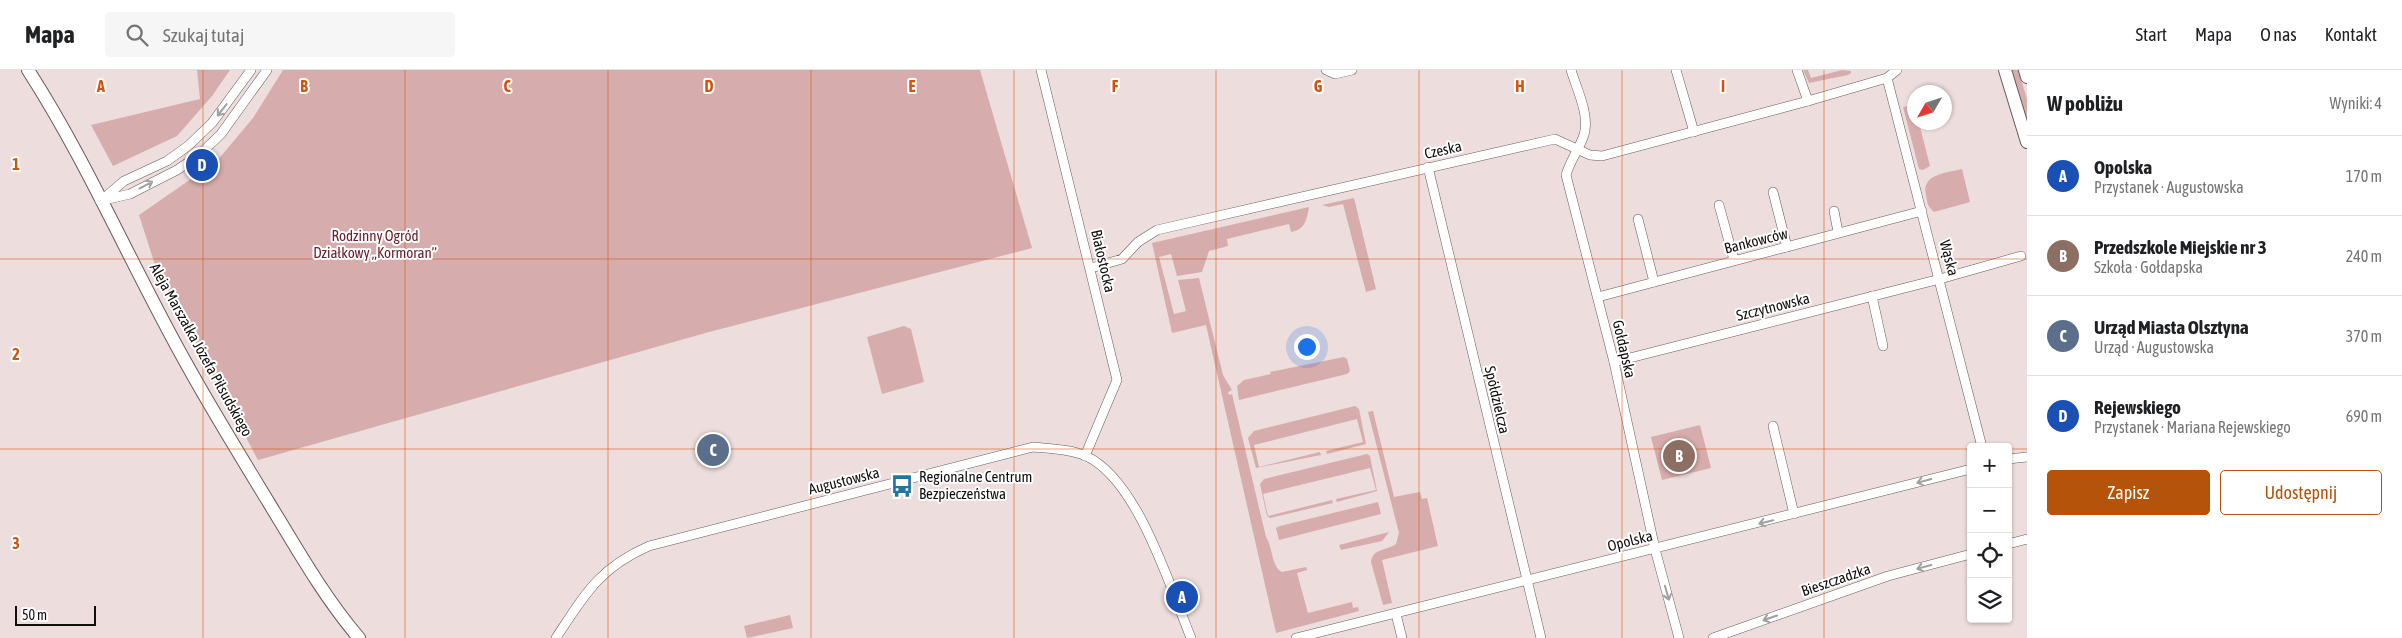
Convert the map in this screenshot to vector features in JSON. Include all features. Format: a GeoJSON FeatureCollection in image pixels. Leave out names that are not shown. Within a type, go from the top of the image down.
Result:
{"type":"FeatureCollection","features":[{"type":"Feature","properties":{"kind":"street","name":"Aleja Marszałka Józefa Piłsudskiego"},"geometry":{"type":"LineString","coordinates":[[28,70],[43,94],[186,363],[312,573],[343,620],[359,638]]}},
{"type":"Feature","properties":{"kind":"street"},"geometry":{"type":"LineString","coordinates":[[100,201],[124,181],[167,161],[188,146],[212,123],[251,70]]}},
{"type":"Feature","properties":{"kind":"street"},"geometry":{"type":"LineString","coordinates":[[100,201],[130,194],[198,156],[220,134],[267,70]]}},
{"type":"Feature","properties":{"kind":"street","name":"Białostocka"},"geometry":{"type":"LineString","coordinates":[[1040,70],[1091,268],[1117,380],[1085,456]]}},
{"type":"Feature","properties":{"kind":"street"},"geometry":{"type":"LineString","coordinates":[[1326,70],[1335,74],[1352,70]]}},
{"type":"Feature","properties":{"kind":"street","name":"Gołdapska"},"geometry":{"type":"LineString","coordinates":[[1571,70],[1587,122],[1584,136],[1576,149],[1566,175],[1614,362],[1655,549],[1679,638]]}},
{"type":"Feature","properties":{"kind":"street"},"geometry":{"type":"LineString","coordinates":[[1676,70],[1694,132]]}},
{"type":"Feature","properties":{"kind":"street"},"geometry":{"type":"LineString","coordinates":[[1797,70],[1808,101]]}},
{"type":"Feature","properties":{"kind":"street"},"geometry":{"type":"LineString","coordinates":[[1887,78],[1897,70]]}},
{"type":"Feature","properties":{"kind":"street"},"geometry":{"type":"LineString","coordinates":[[2005,70],[2027,142]]}},
{"type":"Feature","properties":{"kind":"street"},"geometry":{"type":"LineString","coordinates":[[2025,70],[2027,77]]}},
{"type":"Feature","properties":{"kind":"street","name":"Czeska"},"geometry":{"type":"LineString","coordinates":[[1091,268],[1122,259],[1138,242],[1156,230],[1555,139],[1590,155],[1602,156],[1887,78]]}},
{"type":"Feature","properties":{"kind":"street","name":"Wąska"},"geometry":{"type":"LineString","coordinates":[[1887,78],[1981,443]]}},
{"type":"Feature","properties":{"kind":"street","name":"Spółdzielcza"},"geometry":{"type":"LineString","coordinates":[[1428,168],[1541,638]]}},
{"type":"Feature","properties":{"kind":"street"},"geometry":{"type":"LineString","coordinates":[[1773,192],[1787,247]]}},
{"type":"Feature","properties":{"kind":"street"},"geometry":{"type":"LineString","coordinates":[[1719,205],[1734,260]]}},
{"type":"Feature","properties":{"kind":"street"},"geometry":{"type":"LineString","coordinates":[[1834,211],[1838,232]]}},
{"type":"Feature","properties":{"kind":"street","name":"Bankowców"},"geometry":{"type":"LineString","coordinates":[[1598,298],[1838,232],[1922,211]]}},
{"type":"Feature","properties":{"kind":"street"},"geometry":{"type":"LineString","coordinates":[[1638,219],[1654,282]]}},
{"type":"Feature","properties":{"kind":"street","name":"Szczytnowska"},"geometry":{"type":"LineString","coordinates":[[1614,362],[1940,279],[2021,256]]}},
{"type":"Feature","properties":{"kind":"street"},"geometry":{"type":"LineString","coordinates":[[1872,296],[1883,346]]}},
{"type":"Feature","properties":{"kind":"street"},"geometry":{"type":"LineString","coordinates":[[1773,426],[1794,514]]}},
{"type":"Feature","properties":{"kind":"street","name":"Augustowska"},"geometry":{"type":"LineString","coordinates":[[556,638],[590,586],[629,555],[649,546],[1034,447],[1072,452],[1085,456],[1098,463],[1114,477],[1143,521],[1191,638]]}},
{"type":"Feature","properties":{"kind":"street"},"geometry":{"type":"LineString","coordinates":[[2012,459],[2027,457]]}},
{"type":"Feature","properties":{"kind":"street","name":"Opolska"},"geometry":{"type":"LineString","coordinates":[[1296,638],[1527,582],[1967,469]]}},
{"type":"Feature","properties":{"kind":"street"},"geometry":{"type":"LineString","coordinates":[[2012,543],[2027,539]]}},
{"type":"Feature","properties":{"kind":"street","name":"Bieszczadzka"},"geometry":{"type":"LineString","coordinates":[[1713,638],[1888,576],[1967,555]]}},
{"type":"Feature","properties":{"kind":"street"},"geometry":{"type":"LineString","coordinates":[[1396,614],[1402,638]]}},
{"type":"Feature","properties":{"kind":"green space"},"geometry":{"type":"Polygon","coordinates":[[[197,70],[230,70],[212,96],[177,136],[113,166],[91,125],[200,99],[197,70]]]}},
{"type":"Feature","properties":{"kind":"green space","name":"Rodzinny Ogród Działkowy „Kormoran”"},"geometry":{"type":"Polygon","coordinates":[[[283,70],[980,70],[1032,248],[709,332],[258,460],[156,268],[139,215],[217,161],[253,118],[283,70]]]}},
{"type":"Feature","properties":{"kind":"green space"},"geometry":{"type":"Polygon","coordinates":[[[1803,70],[1808,70],[1811,78],[1842,70],[1851,71],[1851,73],[1809,83],[1803,70]]]}},
{"type":"Feature","properties":{"kind":"green space"},"geometry":{"type":"Polygon","coordinates":[[[2010,70],[2018,70],[2027,99],[2027,124],[2010,70]]]}},
{"type":"Feature","properties":{"kind":"green space"},"geometry":{"type":"Polygon","coordinates":[[[1907,106],[1907,122],[1903,107],[1907,106]]]}},
{"type":"Feature","properties":{"kind":"green space"},"geometry":{"type":"Polygon","coordinates":[[[1909,130],[1921,130],[1930,166],[1923,170],[1919,169],[1909,130]]]}},
{"type":"Feature","properties":{"kind":"green space"},"geometry":{"type":"Polygon","coordinates":[[[1962,169],[1970,202],[1934,212],[1929,207],[1927,200],[1925,188],[1927,183],[1942,173],[1962,169]]]}},
{"type":"Feature","properties":{"kind":"green space"},"geometry":{"type":"Polygon","coordinates":[[[1354,198],[1376,289],[1366,292],[1343,204],[1329,207],[1322,205],[1354,198]]]}},
{"type":"Feature","properties":{"kind":"green space"},"geometry":{"type":"Polygon","coordinates":[[[1309,207],[1304,223],[1296,231],[1291,232],[1289,224],[1227,239],[1228,246],[1209,251],[1202,272],[1177,276],[1171,254],[1159,257],[1174,314],[1186,311],[1178,280],[1199,278],[1223,375],[1232,390],[1228,392],[1229,395],[1232,394],[1266,537],[1276,566],[1282,572],[1306,567],[1307,570],[1297,573],[1308,613],[1352,602],[1353,608],[1358,607],[1359,611],[1276,633],[1206,325],[1172,333],[1152,243],[1309,207]]]}},
{"type":"Feature","properties":{"kind":"green space"},"geometry":{"type":"Polygon","coordinates":[[[904,326],[911,329],[924,382],[882,394],[867,337],[904,326]]]}},
{"type":"Feature","properties":{"kind":"green space"},"geometry":{"type":"Polygon","coordinates":[[[1344,357],[1347,359],[1350,371],[1347,374],[1239,400],[1237,386],[1244,380],[1271,374],[1270,372],[1344,357]]]}},
{"type":"Feature","properties":{"kind":"green space"},"geometry":{"type":"Polygon","coordinates":[[[1355,406],[1359,409],[1366,444],[1327,454],[1326,451],[1363,442],[1357,419],[1254,445],[1259,467],[1320,452],[1321,455],[1256,468],[1248,438],[1254,431],[1355,406]]]}},
{"type":"Feature","properties":{"kind":"green space"},"geometry":{"type":"Polygon","coordinates":[[[1373,411],[1394,497],[1420,492],[1422,499],[1427,498],[1438,546],[1382,560],[1392,603],[1383,605],[1371,562],[1372,557],[1377,552],[1396,544],[1399,533],[1368,412],[1373,411]]]}},
{"type":"Feature","properties":{"kind":"green space"},"geometry":{"type":"Polygon","coordinates":[[[1700,425],[1711,468],[1662,480],[1651,437],[1700,425]]]}},
{"type":"Feature","properties":{"kind":"green space"},"geometry":{"type":"Polygon","coordinates":[[[1367,454],[1370,456],[1377,491],[1337,502],[1336,499],[1376,490],[1370,468],[1263,494],[1268,516],[1332,500],[1333,503],[1270,518],[1267,516],[1260,484],[1264,479],[1367,454]]]}},
{"type":"Feature","properties":{"kind":"green space"},"geometry":{"type":"Polygon","coordinates":[[[1378,502],[1381,514],[1279,540],[1276,528],[1280,526],[1378,502]]]}},
{"type":"Feature","properties":{"kind":"green space"},"geometry":{"type":"Polygon","coordinates":[[[1389,532],[1382,541],[1341,550],[1339,545],[1389,532]]]}},
{"type":"Feature","properties":{"kind":"green space"},"geometry":{"type":"Polygon","coordinates":[[[790,615],[793,628],[747,638],[744,626],[790,615]]]}},
{"type":"Feature","properties":{"kind":"place","name":"Rejewskiego"},"geometry":{"type":"Point","coordinates":[202,165]}},
{"type":"Feature","properties":{"kind":"place","name":"Urząd Miasta Olsztyna"},"geometry":{"type":"Point","coordinates":[713,450]}},
{"type":"Feature","properties":{"kind":"place","name":"Przedszkole Miejskie nr 3"},"geometry":{"type":"Point","coordinates":[1679,456]}},
{"type":"Feature","properties":{"kind":"place","name":"Regionalne Centrum Bezpieczeństwa"},"geometry":{"type":"Point","coordinates":[902,486]}},
{"type":"Feature","properties":{"kind":"place","name":"Opolska"},"geometry":{"type":"Point","coordinates":[1182,597]}}]}
